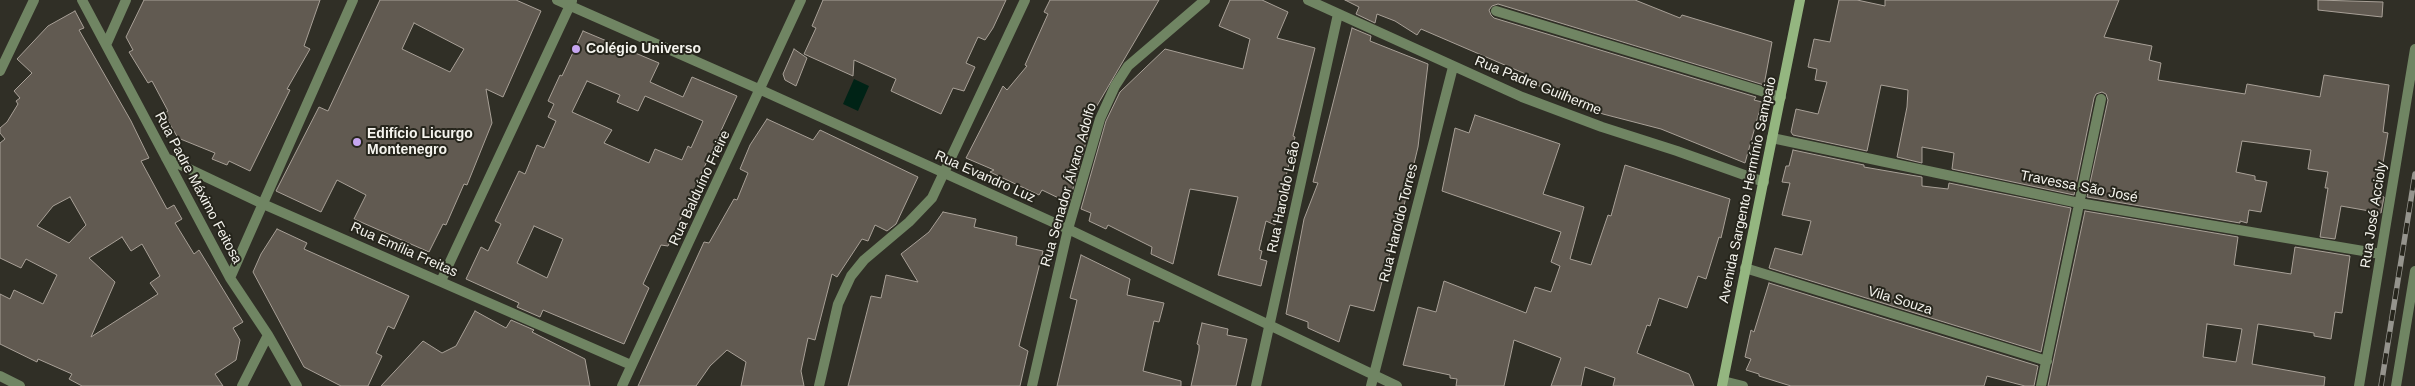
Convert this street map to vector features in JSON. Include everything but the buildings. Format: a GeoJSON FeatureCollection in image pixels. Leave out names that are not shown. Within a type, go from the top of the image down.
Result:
{"type":"FeatureCollection","features":[{"type":"Feature","properties":{"kind":"main road","name":"Avenida Sargento Hermínio Sampaio"},"geometry":{"type":"LineString","coordinates":[[1723,383],[1800,0]]}},
{"type":"Feature","properties":{"kind":"street"},"geometry":{"type":"LineString","coordinates":[[0,67],[34,0]]}},
{"type":"Feature","properties":{"kind":"street","name":"Rua Padre Máximo Feitosa"},"geometry":{"type":"LineString","coordinates":[[82,0],[230,278],[268,335],[297,386]]}},
{"type":"Feature","properties":{"kind":"street"},"geometry":{"type":"LineString","coordinates":[[106,45],[126,0]]}},
{"type":"Feature","properties":{"kind":"street"},"geometry":{"type":"LineString","coordinates":[[230,278],[353,0]]}},
{"type":"Feature","properties":{"kind":"street","name":"Rua Evandro Luz"},"geometry":{"type":"LineString","coordinates":[[557,0],[571,3],[1068,230],[1269,327],[1397,386]]}},
{"type":"Feature","properties":{"kind":"street","name":"Rua Balduíno Freire"},"geometry":{"type":"LineString","coordinates":[[622,386],[761,90],[800,0]]}},
{"type":"Feature","properties":{"kind":"street"},"geometry":{"type":"LineString","coordinates":[[818,386],[838,304],[851,276],[864,260],[910,222],[932,198],[1025,0]]}},
{"type":"Feature","properties":{"kind":"street","name":"Rua Senador Álvaro Adolfo"},"geometry":{"type":"LineString","coordinates":[[1032,386],[1068,230],[1100,119],[1115,86],[1128,66],[1205,0]]}},
{"type":"Feature","properties":{"kind":"street","name":"Rua Padre Guilherme"},"geometry":{"type":"LineString","coordinates":[[1308,0],[1522,97],[1593,124],[1764,182]]}},
{"type":"Feature","properties":{"kind":"street"},"geometry":{"type":"LineString","coordinates":[[441,281],[571,3]]}},
{"type":"Feature","properties":{"kind":"street"},"geometry":{"type":"LineString","coordinates":[[1496,11],[1781,98]]}},
{"type":"Feature","properties":{"kind":"street","name":"Rua Haroldo Leão"},"geometry":{"type":"LineString","coordinates":[[1256,386],[1338,14]]}},
{"type":"Feature","properties":{"kind":"street","name":"Rua José Accioly"},"geometry":{"type":"LineString","coordinates":[[2359,386],[2415,49]]}},
{"type":"Feature","properties":{"kind":"street","name":"Rua Haroldo Torres"},"geometry":{"type":"LineString","coordinates":[[1371,386],[1453,67]]}},
{"type":"Feature","properties":{"kind":"street"},"geometry":{"type":"LineString","coordinates":[[2041,386],[2101,99]]}},
{"type":"Feature","properties":{"kind":"street","name":"Travessa São José"},"geometry":{"type":"LineString","coordinates":[[1772,138],[2079,203],[2381,254]]}},
{"type":"Feature","properties":{"kind":"street","name":"Rua Emília Freitas"},"geometry":{"type":"LineString","coordinates":[[166,158],[263,204],[631,365]]}},
{"type":"Feature","properties":{"kind":"street","name":"Vila Souza"},"geometry":{"type":"LineString","coordinates":[[1745,268],[2047,361]]}},
{"type":"Feature","properties":{"kind":"street"},"geometry":{"type":"LineString","coordinates":[[2396,386],[2415,272]]}},
{"type":"Feature","properties":{"kind":"street"},"geometry":{"type":"LineString","coordinates":[[242,386],[268,335]]}},
{"type":"Feature","properties":{"kind":"street"},"geometry":{"type":"LineString","coordinates":[[0,376],[20,386]]}},
{"type":"Feature","properties":{"kind":"street"},"geometry":{"type":"LineString","coordinates":[[1723,383],[1743,386]]}},
{"type":"Feature","properties":{"kind":"shaded area"},"geometry":{"type":"Polygon","coordinates":[[[854,79],[869,86],[858,111],[843,104],[854,79]]]}},
{"type":"Feature","properties":{"kind":"railway"},"geometry":{"type":"LineString","coordinates":[[2381,386],[2415,174]]}},
{"type":"Feature","properties":{"kind":"place","name":"Colégio Universo"},"geometry":{"type":"Point","coordinates":[576,49]}},
{"type":"Feature","properties":{"kind":"place","name":"Edifício Licurgo Montenegro"},"geometry":{"type":"Point","coordinates":[357,142]}}]}
